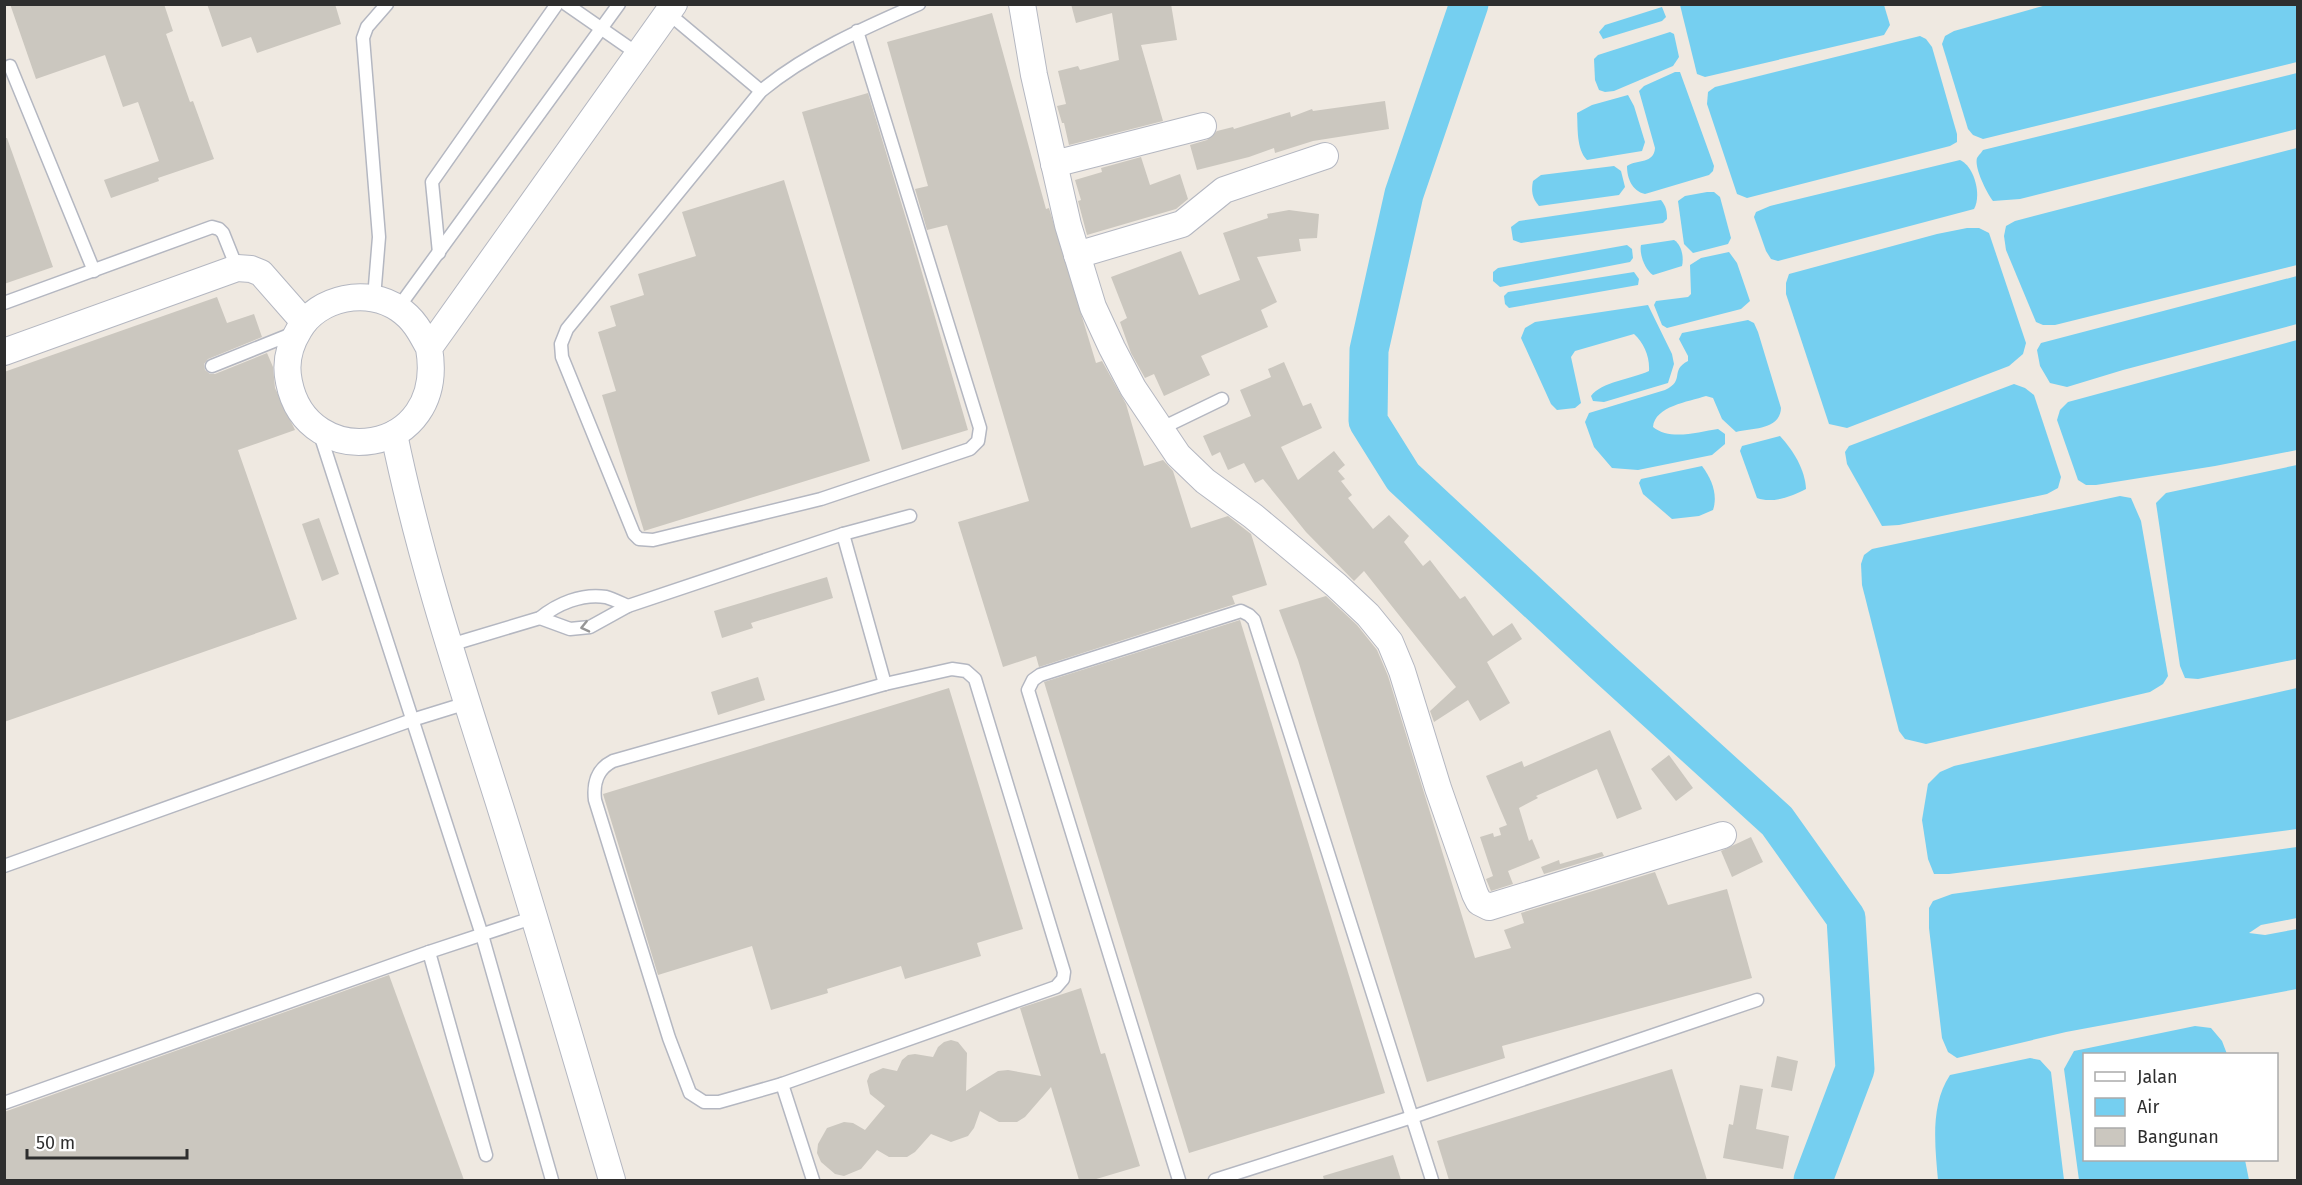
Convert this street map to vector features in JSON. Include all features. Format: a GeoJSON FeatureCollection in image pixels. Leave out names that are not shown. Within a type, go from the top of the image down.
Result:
{"type":"FeatureCollection","features":[{"type":"Feature","properties":{"kind":"street"},"geometry":{"type":"LineString","coordinates":[[1022,4],[1034,75],[1068,225],[1094,307],[1112,348],[1133,388],[1178,455],[1205,481],[1253,516],[1336,585],[1368,615],[1390,642],[1475,894],[1483,905],[1489,907],[1723,835]]}},
{"type":"Feature","properties":{"kind":"street"},"geometry":{"type":"LineString","coordinates":[[429,348],[671,9]]}},
{"type":"Feature","properties":{"kind":"street"},"geometry":{"type":"LineString","coordinates":[[1054,164],[1203,126]]}},
{"type":"Feature","properties":{"kind":"street"},"geometry":{"type":"LineString","coordinates":[[1077,255],[1182,224],[1224,190],[1325,156]]}},
{"type":"Feature","properties":{"kind":"street"},"geometry":{"type":"LineString","coordinates":[[4,352],[237,268],[251,269],[261,273],[301,326]]}},
{"type":"Feature","properties":{"kind":"street"},"geometry":{"type":"LineString","coordinates":[[349,297],[374,298],[399,308],[417,326],[429,348],[432,368],[430,388],[422,407],[410,423],[394,434],[369,442],[342,441],[318,430],[302,415],[291,395],[287,373],[289,351],[301,326],[324,306],[349,297]]}},
{"type":"Feature","properties":{"kind":"street"},"geometry":{"type":"LineString","coordinates":[[394,434],[407,501],[535,918],[612,1180]]}},
{"type":"Feature","properties":{"kind":"lane"},"geometry":{"type":"LineString","coordinates":[[374,298],[379,237],[362,44],[365,29],[387,4]]}},
{"type":"Feature","properties":{"kind":"lane"},"geometry":{"type":"LineString","coordinates":[[438,253],[432,182],[557,4]]}},
{"type":"Feature","properties":{"kind":"lane"},"geometry":{"type":"LineString","coordinates":[[566,4],[638,54]]}},
{"type":"Feature","properties":{"kind":"lane"},"geometry":{"type":"LineString","coordinates":[[399,308],[619,4]]}},
{"type":"Feature","properties":{"kind":"lane"},"geometry":{"type":"LineString","coordinates":[[857,31],[980,428],[980,437],[970,449],[821,499],[653,540],[642,540],[634,534],[562,357],[563,337],[574,319],[760,91],[796,66],[857,31],[919,4]]}},
{"type":"Feature","properties":{"kind":"lane"},"geometry":{"type":"LineString","coordinates":[[671,9],[760,91]]}},
{"type":"Feature","properties":{"kind":"lane"},"geometry":{"type":"LineString","coordinates":[[10,66],[94,271]]}},
{"type":"Feature","properties":{"kind":"lane"},"geometry":{"type":"LineString","coordinates":[[4,303],[212,227],[223,233],[237,268]]}},
{"type":"Feature","properties":{"kind":"lane"},"geometry":{"type":"LineString","coordinates":[[212,366],[301,326]]}},
{"type":"Feature","properties":{"kind":"lane"},"geometry":{"type":"LineString","coordinates":[[1160,429],[1222,399]]}},
{"type":"Feature","properties":{"kind":"lane"},"geometry":{"type":"LineString","coordinates":[[318,430],[482,935],[552,1180]]}},
{"type":"Feature","properties":{"kind":"lane"},"geometry":{"type":"LineString","coordinates":[[540,618],[560,627],[581,629],[604,621],[628,606],[843,534],[910,516]]}},
{"type":"Feature","properties":{"kind":"lane"},"geometry":{"type":"LineString","coordinates":[[843,534],[885,684]]}},
{"type":"Feature","properties":{"kind":"lane"},"geometry":{"type":"LineString","coordinates":[[450,645],[540,618],[551,609],[581,598],[605,597],[628,606]]}},
{"type":"Feature","properties":{"kind":"lane"},"geometry":{"type":"LineString","coordinates":[[1179,1180],[1028,690],[1033,680],[1040,675],[1241,611],[1254,620],[1432,1180]]}},
{"type":"Feature","properties":{"kind":"lane"},"geometry":{"type":"LineString","coordinates":[[952,669],[966,670],[975,679],[1064,976],[1056,987],[782,1084],[719,1102],[704,1102],[690,1093],[669,1038],[594,800],[594,782],[600,771],[613,761],[885,684],[952,669]]}},
{"type":"Feature","properties":{"kind":"lane"},"geometry":{"type":"LineString","coordinates":[[4,866],[467,702]]}},
{"type":"Feature","properties":{"kind":"lane"},"geometry":{"type":"LineString","coordinates":[[4,1103],[429,952],[535,918]]}},
{"type":"Feature","properties":{"kind":"lane"},"geometry":{"type":"LineString","coordinates":[[429,952],[486,1155]]}},
{"type":"Feature","properties":{"kind":"lane"},"geometry":{"type":"LineString","coordinates":[[1215,1180],[1412,1117],[1757,1000]]}},
{"type":"Feature","properties":{"kind":"lane"},"geometry":{"type":"LineString","coordinates":[[782,1084],[813,1180]]}},
{"type":"Feature","properties":{"kind":"water"},"geometry":{"type":"Polygon","coordinates":[[[2050,4],[2297,5],[2297,62],[1983,139],[1973,135],[1968,129],[1942,44],[1945,36],[1954,31],[2050,4]]]}},
{"type":"Feature","properties":{"kind":"water"},"geometry":{"type":"Polygon","coordinates":[[[1680,5],[1884,5],[1890,25],[1884,35],[1705,77],[1697,74],[1680,5]]]}},
{"type":"Feature","properties":{"kind":"water"},"geometry":{"type":"Polygon","coordinates":[[[1662,7],[1666,17],[1662,21],[1603,39],[1599,32],[1605,25],[1662,7]]]}},
{"type":"Feature","properties":{"kind":"water"},"geometry":{"type":"Polygon","coordinates":[[[1670,32],[1674,34],[1679,57],[1673,66],[1614,91],[1599,90],[1595,80],[1594,59],[1598,55],[1670,32]]]}},
{"type":"Feature","properties":{"kind":"water"},"geometry":{"type":"Polygon","coordinates":[[[1920,36],[1926,39],[1932,47],[1957,134],[1957,142],[1950,146],[1747,198],[1737,194],[1707,104],[1708,92],[1715,87],[1920,36]]]}},
{"type":"Feature","properties":{"kind":"water"},"geometry":{"type":"Polygon","coordinates":[[[1675,72],[1680,72],[1714,166],[1713,171],[1709,175],[1645,194],[1634,187],[1627,171],[1627,166],[1652,157],[1655,148],[1639,91],[1644,86],[1675,72]]]}},
{"type":"Feature","properties":{"kind":"water"},"geometry":{"type":"Polygon","coordinates":[[[2297,73],[2297,129],[2020,199],[1993,201],[1979,174],[1977,158],[1983,150],[2297,73]]]}},
{"type":"Feature","properties":{"kind":"water"},"geometry":{"type":"Polygon","coordinates":[[[1628,95],[1634,106],[1645,142],[1642,151],[1587,160],[1579,144],[1577,113],[1592,105],[1628,95]]]}},
{"type":"Feature","properties":{"kind":"water"},"geometry":{"type":"Polygon","coordinates":[[[2297,148],[2297,265],[2055,325],[2043,325],[2036,322],[2006,250],[2004,236],[2006,226],[2015,221],[2297,148]]]}},
{"type":"Feature","properties":{"kind":"water"},"geometry":{"type":"Polygon","coordinates":[[[1960,160],[1973,174],[1977,189],[1974,209],[1778,261],[1771,259],[1766,251],[1754,217],[1756,212],[1770,206],[1960,160]]]}},
{"type":"Feature","properties":{"kind":"water"},"geometry":{"type":"Polygon","coordinates":[[[1614,166],[1621,171],[1625,187],[1619,195],[1539,206],[1533,197],[1533,181],[1541,175],[1614,166]]]}},
{"type":"Feature","properties":{"kind":"water"},"geometry":{"type":"Polygon","coordinates":[[[1714,192],[1720,197],[1731,238],[1728,244],[1693,253],[1684,244],[1678,201],[1685,196],[1714,192]]]}},
{"type":"Feature","properties":{"kind":"water"},"geometry":{"type":"Polygon","coordinates":[[[1661,200],[1667,213],[1667,219],[1663,223],[1521,243],[1513,240],[1511,227],[1519,221],[1661,200]]]}},
{"type":"Feature","properties":{"kind":"water"},"geometry":{"type":"Polygon","coordinates":[[[1967,228],[1979,228],[1989,233],[2026,343],[2023,354],[2009,366],[1847,428],[1829,424],[1786,294],[1789,274],[1967,228]]]}},
{"type":"Feature","properties":{"kind":"water"},"geometry":{"type":"Polygon","coordinates":[[[1674,240],[1682,252],[1682,266],[1653,275],[1643,262],[1641,245],[1674,240]]]}},
{"type":"Feature","properties":{"kind":"water"},"geometry":{"type":"Polygon","coordinates":[[[1627,245],[1632,249],[1633,258],[1630,262],[1500,287],[1493,281],[1493,272],[1498,268],[1627,245]]]}},
{"type":"Feature","properties":{"kind":"water"},"geometry":{"type":"Polygon","coordinates":[[[1729,252],[1737,263],[1750,301],[1741,309],[1667,328],[1662,325],[1654,305],[1656,301],[1688,297],[1691,294],[1690,265],[1701,258],[1729,252]]]}},
{"type":"Feature","properties":{"kind":"water"},"geometry":{"type":"Polygon","coordinates":[[[1634,272],[1639,279],[1638,285],[1509,308],[1505,304],[1504,296],[1508,292],[1634,272]]]}},
{"type":"Feature","properties":{"kind":"water"},"geometry":{"type":"Polygon","coordinates":[[[2297,276],[2297,324],[2067,387],[2050,383],[2040,366],[2037,350],[2041,343],[2297,276]]]}},
{"type":"Feature","properties":{"kind":"water"},"geometry":{"type":"Polygon","coordinates":[[[1648,305],[1672,354],[1674,364],[1668,383],[1604,402],[1593,401],[1591,396],[1602,387],[1649,371],[1646,351],[1634,334],[1575,351],[1571,357],[1581,403],[1575,408],[1557,410],[1551,404],[1521,338],[1525,328],[1535,322],[1648,305]]]}},
{"type":"Feature","properties":{"kind":"water"},"geometry":{"type":"Polygon","coordinates":[[[1748,320],[1754,323],[1758,332],[1781,408],[1776,420],[1764,427],[1736,432],[1722,419],[1713,398],[1706,396],[1690,400],[1660,414],[1653,427],[1676,435],[1718,429],[1725,434],[1725,444],[1712,455],[1638,470],[1612,468],[1594,447],[1585,422],[1589,413],[1665,390],[1675,383],[1679,368],[1688,361],[1688,356],[1679,339],[1682,333],[1748,320]]]}},
{"type":"Feature","properties":{"kind":"water"},"geometry":{"type":"Polygon","coordinates":[[[2297,340],[2297,450],[2096,485],[2086,485],[2078,480],[2057,420],[2060,410],[2068,402],[2297,340]]]}},
{"type":"Feature","properties":{"kind":"water"},"geometry":{"type":"Polygon","coordinates":[[[2014,384],[2034,395],[2061,477],[2058,488],[2047,494],[1899,525],[1882,526],[1847,464],[1845,452],[1849,446],[2014,384]]]}},
{"type":"Feature","properties":{"kind":"water"},"geometry":{"type":"Polygon","coordinates":[[[1780,436],[1798,460],[1806,489],[1789,497],[1763,500],[1757,498],[1740,451],[1742,446],[1780,436]]]}},
{"type":"Feature","properties":{"kind":"water"},"geometry":{"type":"Polygon","coordinates":[[[2297,465],[2297,659],[2198,679],[2185,678],[2180,666],[2156,503],[2166,493],[2297,465]]]}},
{"type":"Feature","properties":{"kind":"water"},"geometry":{"type":"Polygon","coordinates":[[[1702,466],[1713,487],[1715,499],[1713,510],[1699,516],[1672,519],[1643,494],[1639,483],[1641,479],[1702,466]]]}},
{"type":"Feature","properties":{"kind":"water"},"geometry":{"type":"Polygon","coordinates":[[[2120,496],[2131,498],[2141,521],[2168,676],[2163,684],[2150,692],[1926,744],[1905,739],[1899,731],[1862,585],[1861,564],[1864,555],[1872,549],[2120,496]]]}},
{"type":"Feature","properties":{"kind":"water"},"geometry":{"type":"Polygon","coordinates":[[[2297,688],[2297,829],[1949,874],[1934,874],[1928,859],[1922,820],[1928,784],[1940,772],[1954,766],[2297,688]]]}},
{"type":"Feature","properties":{"kind":"water"},"geometry":{"type":"Polygon","coordinates":[[[2297,847],[2297,918],[2261,925],[2249,933],[2265,935],[2297,929],[2297,989],[2066,1032],[1957,1058],[1948,1052],[1942,1038],[1929,928],[1929,908],[1933,901],[1952,894],[2297,847]]]}},
{"type":"Feature","properties":{"kind":"water"},"geometry":{"type":"Polygon","coordinates":[[[2195,1026],[2211,1028],[2222,1041],[2227,1053],[2083,1053],[2083,1161],[2245,1161],[2249,1180],[2079,1180],[2064,1069],[2074,1051],[2195,1026]]]}},
{"type":"Feature","properties":{"kind":"water"},"geometry":{"type":"Polygon","coordinates":[[[2030,1058],[2040,1060],[2051,1072],[2064,1180],[1938,1180],[1935,1126],[1939,1099],[1950,1075],[2030,1058]]]}},
{"type":"Feature","properties":{"kind":"building"},"geometry":{"type":"Polygon","coordinates":[[[10,4],[164,4],[173,31],[166,34],[190,102],[193,101],[214,159],[158,178],[159,181],[111,198],[104,180],[159,161],[138,102],[123,107],[105,55],[36,79],[10,4]]]}},
{"type":"Feature","properties":{"kind":"building"},"geometry":{"type":"Polygon","coordinates":[[[207,4],[335,4],[341,24],[257,53],[251,37],[222,47],[207,4]]]}},
{"type":"Feature","properties":{"kind":"building"},"geometry":{"type":"Polygon","coordinates":[[[1071,4],[1171,4],[1177,40],[1141,45],[1163,121],[1069,145],[1057,106],[1066,104],[1058,71],[1078,66],[1080,70],[1119,60],[1112,13],[1076,23],[1071,4]]]}},
{"type":"Feature","properties":{"kind":"building"},"geometry":{"type":"Polygon","coordinates":[[[992,13],[1046,209],[1049,208],[1096,363],[1102,361],[1126,404],[1144,466],[1163,460],[1173,471],[1191,528],[1228,516],[1251,534],[1267,585],[1232,596],[1235,604],[1039,667],[1036,656],[1003,667],[958,522],[1029,501],[947,225],[927,230],[915,189],[928,186],[887,42],[992,13]]]}},
{"type":"Feature","properties":{"kind":"building"},"geometry":{"type":"Polygon","coordinates":[[[868,93],[968,430],[902,450],[802,112],[868,93]]]}},
{"type":"Feature","properties":{"kind":"building"},"geometry":{"type":"Polygon","coordinates":[[[1385,101],[1389,129],[1313,141],[1275,153],[1274,148],[1197,170],[1190,145],[1207,140],[1217,131],[1233,127],[1234,129],[1290,112],[1291,117],[1312,109],[1313,111],[1385,101]]]}},
{"type":"Feature","properties":{"kind":"building"},"geometry":{"type":"Polygon","coordinates":[[[4,138],[7,138],[53,267],[4,284],[4,138]]]}},
{"type":"Feature","properties":{"kind":"building"},"geometry":{"type":"Polygon","coordinates":[[[1141,157],[1150,185],[1180,174],[1188,199],[1176,209],[1087,235],[1075,180],[1102,172],[1101,168],[1141,157]]]}},
{"type":"Feature","properties":{"kind":"building"},"geometry":{"type":"Polygon","coordinates":[[[784,180],[870,461],[644,531],[602,395],[616,391],[598,332],[616,326],[610,306],[644,295],[638,274],[696,256],[682,212],[784,180]]]}},
{"type":"Feature","properties":{"kind":"building"},"geometry":{"type":"Polygon","coordinates":[[[1289,210],[1319,214],[1317,238],[1299,239],[1301,251],[1257,257],[1277,302],[1261,310],[1268,327],[1201,356],[1210,375],[1164,396],[1154,374],[1145,378],[1131,353],[1120,322],[1127,318],[1111,277],[1181,251],[1199,295],[1240,280],[1223,233],[1268,218],[1267,214],[1289,210]]]}},
{"type":"Feature","properties":{"kind":"building"},"geometry":{"type":"Polygon","coordinates":[[[217,297],[227,323],[254,314],[262,337],[208,359],[204,364],[205,370],[210,374],[215,374],[267,353],[273,367],[275,388],[295,430],[238,450],[297,619],[4,722],[4,372],[217,297]]]}},
{"type":"Feature","properties":{"kind":"building"},"geometry":{"type":"Polygon","coordinates":[[[1284,362],[1303,406],[1311,403],[1322,428],[1281,447],[1298,480],[1334,451],[1345,465],[1338,471],[1345,479],[1341,481],[1352,495],[1348,498],[1373,529],[1389,515],[1409,536],[1404,542],[1423,566],[1430,560],[1460,599],[1465,596],[1493,636],[1512,623],[1522,639],[1487,662],[1510,703],[1480,721],[1468,700],[1434,722],[1430,711],[1456,687],[1364,571],[1354,581],[1306,532],[1263,479],[1255,483],[1244,463],[1228,470],[1220,452],[1212,456],[1203,436],[1251,416],[1240,390],[1271,377],[1268,369],[1284,362]]]}},
{"type":"Feature","properties":{"kind":"building"},"geometry":{"type":"Polygon","coordinates":[[[319,518],[339,574],[322,581],[302,524],[319,518]]]}},
{"type":"Feature","properties":{"kind":"building"},"geometry":{"type":"Polygon","coordinates":[[[827,577],[833,598],[751,623],[753,628],[722,638],[714,611],[827,577]]]}},
{"type":"Feature","properties":{"kind":"building"},"geometry":{"type":"Polygon","coordinates":[[[1326,596],[1357,625],[1377,650],[1388,676],[1475,958],[1511,948],[1504,930],[1524,923],[1521,913],[1655,872],[1668,905],[1727,889],[1752,978],[1502,1046],[1505,1058],[1427,1082],[1298,660],[1279,610],[1326,596]]]}},
{"type":"Feature","properties":{"kind":"building"},"geometry":{"type":"Polygon","coordinates":[[[1240,620],[1385,1093],[1189,1153],[1044,682],[1240,620]]]}},
{"type":"Feature","properties":{"kind":"building"},"geometry":{"type":"Polygon","coordinates":[[[758,677],[765,700],[718,715],[711,692],[758,677]]]}},
{"type":"Feature","properties":{"kind":"building"},"geometry":{"type":"Polygon","coordinates":[[[949,688],[1023,929],[977,943],[981,956],[905,979],[901,966],[827,989],[828,993],[771,1010],[752,946],[658,975],[603,794],[949,688]]]}},
{"type":"Feature","properties":{"kind":"building"},"geometry":{"type":"Polygon","coordinates":[[[1610,730],[1642,809],[1617,819],[1597,769],[1536,796],[1538,798],[1519,808],[1529,841],[1532,839],[1540,858],[1508,871],[1513,884],[1491,891],[1486,879],[1493,876],[1480,837],[1493,833],[1494,837],[1501,835],[1499,828],[1507,825],[1486,776],[1522,761],[1524,767],[1610,730]]]}},
{"type":"Feature","properties":{"kind":"building"},"geometry":{"type":"Polygon","coordinates":[[[1669,755],[1693,788],[1676,801],[1651,769],[1669,755]]]}},
{"type":"Feature","properties":{"kind":"building"},"geometry":{"type":"Polygon","coordinates":[[[1751,837],[1763,862],[1732,877],[1721,851],[1751,837]]]}},
{"type":"Feature","properties":{"kind":"building"},"geometry":{"type":"Polygon","coordinates":[[[1602,852],[1604,856],[1544,874],[1541,867],[1559,860],[1560,864],[1602,852]]]}},
{"type":"Feature","properties":{"kind":"building"},"geometry":{"type":"Polygon","coordinates":[[[389,975],[464,1180],[4,1180],[4,1112],[389,975]]]}},
{"type":"Feature","properties":{"kind":"building"},"geometry":{"type":"Polygon","coordinates":[[[1081,988],[1101,1054],[1105,1053],[1140,1166],[1093,1180],[1079,1180],[1051,1087],[1025,1117],[1017,1122],[999,1122],[980,1111],[974,1128],[968,1136],[951,1142],[931,1134],[915,1152],[907,1157],[889,1157],[877,1150],[861,1169],[844,1176],[835,1174],[821,1162],[817,1153],[818,1144],[827,1128],[844,1122],[853,1123],[865,1130],[885,1106],[870,1094],[867,1081],[870,1074],[883,1068],[897,1071],[902,1060],[908,1055],[933,1057],[938,1047],[944,1042],[951,1040],[958,1042],[967,1053],[966,1091],[998,1071],[1008,1070],[1041,1076],[1020,1008],[1081,988]]]}},
{"type":"Feature","properties":{"kind":"building"},"geometry":{"type":"Polygon","coordinates":[[[1777,1056],[1798,1061],[1792,1091],[1771,1087],[1777,1056]]]}},
{"type":"Feature","properties":{"kind":"building"},"geometry":{"type":"Polygon","coordinates":[[[1672,1069],[1707,1180],[1449,1180],[1437,1141],[1672,1069]]]}},
{"type":"Feature","properties":{"kind":"building"},"geometry":{"type":"Polygon","coordinates":[[[1740,1085],[1763,1089],[1756,1129],[1789,1136],[1783,1169],[1723,1158],[1729,1124],[1733,1125],[1740,1085]]]}},
{"type":"Feature","properties":{"kind":"building"},"geometry":{"type":"Polygon","coordinates":[[[1393,1155],[1401,1180],[1324,1180],[1323,1176],[1393,1155]]]}},
{"type":"Feature","properties":{"kind":"waterway"},"geometry":{"type":"LineString","coordinates":[[1469,4],[1404,194],[1369,350],[1368,421],[1403,477],[1777,821],[1846,918],[1855,1069],[1813,1180]]}}]}
